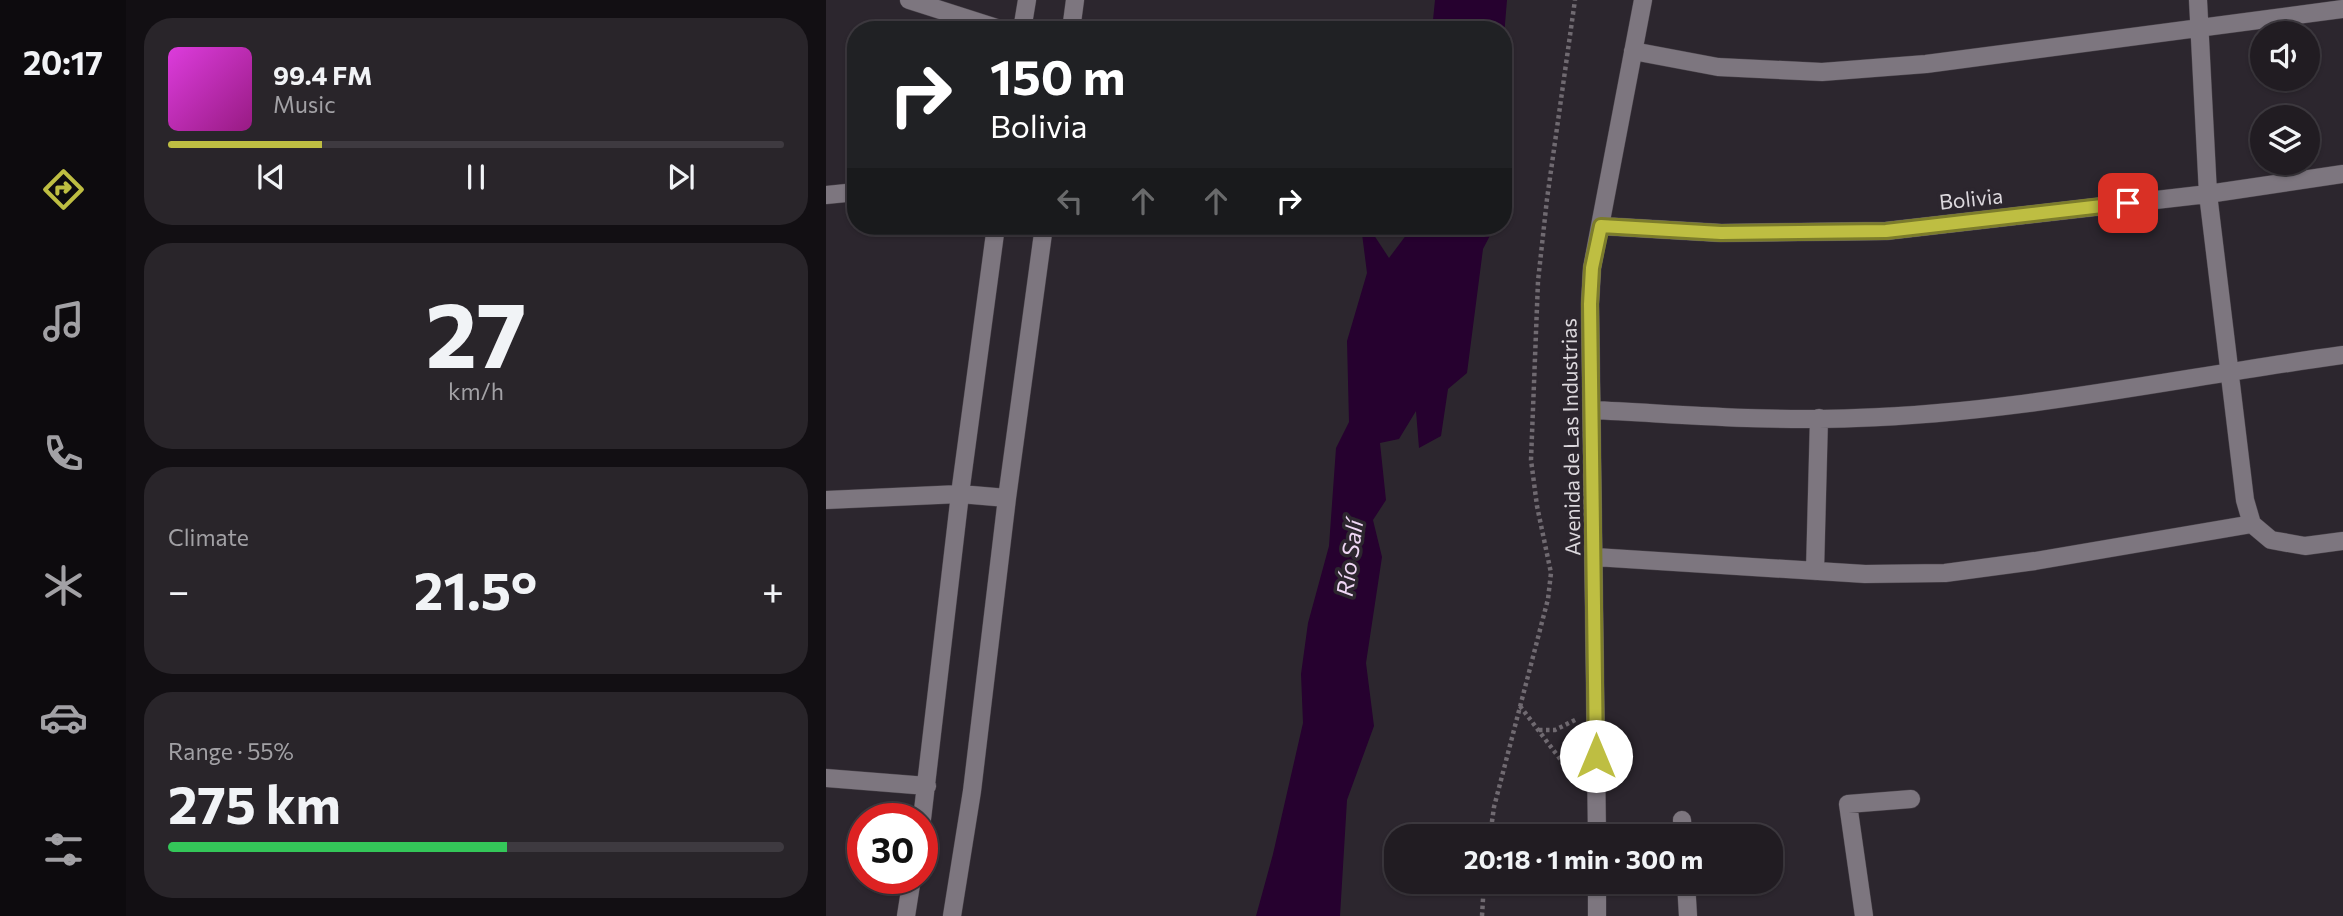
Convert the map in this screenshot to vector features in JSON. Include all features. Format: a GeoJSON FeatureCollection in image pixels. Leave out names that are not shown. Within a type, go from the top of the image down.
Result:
{"type":"FeatureCollection","features":[{"type":"Feature","properties":{"kind":"street"},"geometry":{"type":"LineString","coordinates":[[909,0],[975,21]]}},
{"type":"Feature","properties":{"kind":"street"},"geometry":{"type":"LineString","coordinates":[[1024,21],[1027,0]]}},
{"type":"Feature","properties":{"kind":"street"},"geometry":{"type":"LineString","coordinates":[[1072,21],[1075,0]]}},
{"type":"Feature","properties":{"kind":"street","name":"Avenida de Las Industrias"},"geometry":{"type":"LineString","coordinates":[[1597,824],[1590,304],[1592,268],[1643,0]]}},
{"type":"Feature","properties":{"kind":"street"},"geometry":{"type":"LineString","coordinates":[[2198,0],[2208,194],[2245,500],[2252,524],[2270,540],[2305,546],[2343,541]]}},
{"type":"Feature","properties":{"kind":"street"},"geometry":{"type":"LineString","coordinates":[[1633,51],[1718,67],[1822,72],[1926,64],[2343,9]]}},
{"type":"Feature","properties":{"kind":"street","name":"Bolivia"},"geometry":{"type":"LineString","coordinates":[[1601,226],[1721,233],[1886,231],[2208,194],[2343,174]]}},
{"type":"Feature","properties":{"kind":"street"},"geometry":{"type":"LineString","coordinates":[[826,195],[847,193]]}},
{"type":"Feature","properties":{"kind":"street"},"geometry":{"type":"LineString","coordinates":[[924,803],[960,494],[995,235]]}},
{"type":"Feature","properties":{"kind":"street"},"geometry":{"type":"LineString","coordinates":[[953,916],[972,791],[1007,498],[1043,235]]}},
{"type":"Feature","properties":{"kind":"street"},"geometry":{"type":"LineString","coordinates":[[1591,410],[1750,418],[1856,418],[2010,406],[2228,370],[2343,355]]}},
{"type":"Feature","properties":{"kind":"street"},"geometry":{"type":"LineString","coordinates":[[1815,571],[1819,418]]}},
{"type":"Feature","properties":{"kind":"street"},"geometry":{"type":"LineString","coordinates":[[826,500],[960,494],[1007,498]]}},
{"type":"Feature","properties":{"kind":"street"},"geometry":{"type":"LineString","coordinates":[[1595,557],[1865,574],[1945,573],[2035,561],[2252,524]]}},
{"type":"Feature","properties":{"kind":"street"},"geometry":{"type":"LineString","coordinates":[[826,778],[927,786]]}},
{"type":"Feature","properties":{"kind":"street"},"geometry":{"type":"LineString","coordinates":[[1864,916],[1848,804],[1911,799]]}},
{"type":"Feature","properties":{"kind":"street"},"geometry":{"type":"LineString","coordinates":[[906,916],[909,894]]}},
{"type":"Feature","properties":{"kind":"street"},"geometry":{"type":"LineString","coordinates":[[1597,894],[1597,916]]}},
{"type":"Feature","properties":{"kind":"street"},"geometry":{"type":"LineString","coordinates":[[1687,894],[1688,916]]}},
{"type":"Feature","properties":{"kind":"path"},"geometry":{"type":"LineString","coordinates":[[1492,824],[1548,599],[1551,573],[1537,506],[1531,460],[1538,281],[1575,0]]}},
{"type":"Feature","properties":{"kind":"path"},"geometry":{"type":"LineString","coordinates":[[1520,706],[1596,805]]}},
{"type":"Feature","properties":{"kind":"path"},"geometry":{"type":"LineString","coordinates":[[1538,730],[1555,730],[1568,725],[1596,707]]}},
{"type":"Feature","properties":{"kind":"path"},"geometry":{"type":"LineString","coordinates":[[1482,916],[1484,894]]}},
{"type":"Feature","properties":{"kind":"water"},"geometry":{"type":"Polygon","coordinates":[[[1435,0],[1507,0],[1505,21],[1433,21],[1435,0]]]}},
{"type":"Feature","properties":{"kind":"water","name":"Río Salí"},"geometry":{"type":"Polygon","coordinates":[[[1362,235],[1374,235],[1389,258],[1406,235],[1490,235],[1483,249],[1467,373],[1448,389],[1441,436],[1419,448],[1416,411],[1399,439],[1380,443],[1386,500],[1373,520],[1382,557],[1366,663],[1374,726],[1347,800],[1340,916],[1256,916],[1303,723],[1301,674],[1308,623],[1329,546],[1336,448],[1349,422],[1347,341],[1367,273],[1362,235]]]}},
{"type":"Feature","properties":{"kind":"route"},"geometry":{"type":"LineString","coordinates":[[1596,756],[1590,304],[1592,268],[1601,226],[1721,233],[1886,231],[2128,203]]}}]}
